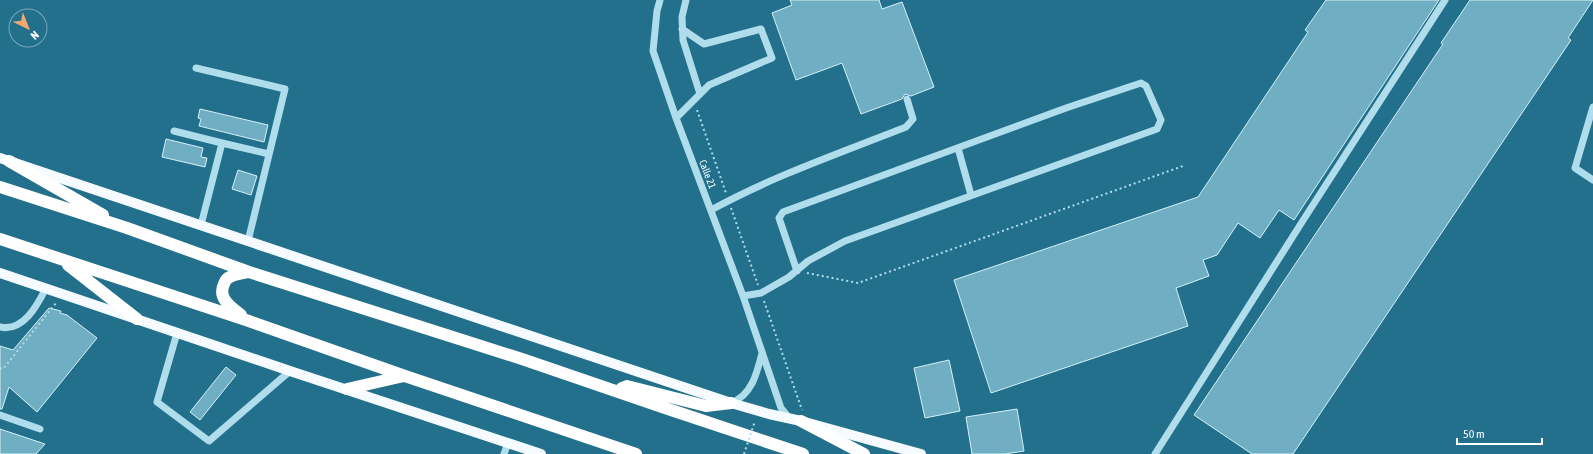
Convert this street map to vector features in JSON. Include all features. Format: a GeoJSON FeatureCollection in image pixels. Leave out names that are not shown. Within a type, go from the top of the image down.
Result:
{"type":"FeatureCollection","features":[{"type":"Feature","properties":{"kind":"highway"},"geometry":{"type":"LineString","coordinates":[[4,160],[127,228]]}},
{"type":"Feature","properties":{"kind":"highway"},"geometry":{"type":"LineString","coordinates":[[0,187],[127,228],[249,272],[522,358],[618,392],[804,454]]}},
{"type":"Feature","properties":{"kind":"highway"},"geometry":{"type":"LineString","coordinates":[[0,239],[246,320],[404,376],[636,454]]}},
{"type":"Feature","properties":{"kind":"highway"},"geometry":{"type":"LineString","coordinates":[[61,259],[137,319]]}},
{"type":"Feature","properties":{"kind":"highway"},"geometry":{"type":"LineString","coordinates":[[246,320],[228,305],[222,296],[222,288],[225,281],[230,277],[249,272]]}},
{"type":"Feature","properties":{"kind":"highway"},"geometry":{"type":"LineString","coordinates":[[347,389],[404,376]]}},
{"type":"Feature","properties":{"kind":"highway"},"geometry":{"type":"LineString","coordinates":[[618,392],[627,386],[706,406],[731,403]]}},
{"type":"Feature","properties":{"kind":"highway"},"geometry":{"type":"LineString","coordinates":[[798,418],[864,454]]}},
{"type":"Feature","properties":{"kind":"main road"},"geometry":{"type":"LineString","coordinates":[[4,160],[731,403],[798,418],[921,454]]}},
{"type":"Feature","properties":{"kind":"main road"},"geometry":{"type":"LineString","coordinates":[[0,273],[541,454]]}},
{"type":"Feature","properties":{"kind":"street","name":"Calle 21"},"geometry":{"type":"LineString","coordinates":[[660,0],[657,11],[653,51],[676,118],[743,296],[781,408],[798,418]]}},
{"type":"Feature","properties":{"kind":"street"},"geometry":{"type":"LineString","coordinates":[[686,0],[682,17],[683,40],[700,94]]}},
{"type":"Feature","properties":{"kind":"street"},"geometry":{"type":"LineString","coordinates":[[1155,454],[1445,0]]}},
{"type":"Feature","properties":{"kind":"street"},"geometry":{"type":"LineString","coordinates":[[676,118],[709,85],[772,58],[761,29],[704,44],[682,29]]}},
{"type":"Feature","properties":{"kind":"street"},"geometry":{"type":"LineString","coordinates":[[196,68],[285,89],[248,241]]}},
{"type":"Feature","properties":{"kind":"street"},"geometry":{"type":"LineString","coordinates":[[743,296],[761,293],[789,277],[808,261],[845,241],[1156,129],[1160,120],[1146,86],[1141,84],[1066,108],[783,212],[779,218],[797,270]]}},
{"type":"Feature","properties":{"kind":"street"},"geometry":{"type":"LineString","coordinates":[[711,210],[729,200],[803,167],[906,127],[913,119],[907,100]]}},
{"type":"Feature","properties":{"kind":"street"},"geometry":{"type":"LineString","coordinates":[[1592,109],[1575,168],[1593,180]]}},
{"type":"Feature","properties":{"kind":"street"},"geometry":{"type":"LineString","coordinates":[[174,131],[269,154]]}},
{"type":"Feature","properties":{"kind":"street"},"geometry":{"type":"LineString","coordinates":[[201,225],[222,143]]}},
{"type":"Feature","properties":{"kind":"street"},"geometry":{"type":"LineString","coordinates":[[958,148],[971,195]]}},
{"type":"Feature","properties":{"kind":"street"},"geometry":{"type":"LineString","coordinates":[[0,327],[7,329],[22,322],[37,305],[46,288]]}},
{"type":"Feature","properties":{"kind":"street"},"geometry":{"type":"LineString","coordinates":[[177,333],[157,402],[209,441],[290,371]]}},
{"type":"Feature","properties":{"kind":"street"},"geometry":{"type":"LineString","coordinates":[[731,403],[742,397],[750,388],[756,376],[762,353]]}},
{"type":"Feature","properties":{"kind":"street"},"geometry":{"type":"LineString","coordinates":[[0,415],[40,429]]}},
{"type":"Feature","properties":{"kind":"street"},"geometry":{"type":"LineString","coordinates":[[504,454],[508,443]]}},
{"type":"Feature","properties":{"kind":"path"},"geometry":{"type":"LineString","coordinates":[[694,101],[761,293],[798,418]]}},
{"type":"Feature","properties":{"kind":"path"},"geometry":{"type":"LineString","coordinates":[[797,270],[858,283],[1183,166]]}},
{"type":"Feature","properties":{"kind":"path"},"geometry":{"type":"LineString","coordinates":[[0,368],[3,369],[60,298]]}},
{"type":"Feature","properties":{"kind":"path"},"geometry":{"type":"LineString","coordinates":[[744,454],[755,421]]}},
{"type":"Feature","properties":{"kind":"building"},"geometry":{"type":"Polygon","coordinates":[[[790,0],[879,0],[882,9],[902,2],[934,87],[911,96],[905,94],[902,99],[861,114],[842,63],[796,80],[772,13],[792,5],[790,0]]]}},
{"type":"Feature","properties":{"kind":"building"},"geometry":{"type":"Polygon","coordinates":[[[1326,0],[1439,0],[1294,220],[1279,210],[1260,238],[1238,223],[1217,255],[1203,260],[1209,276],[1176,288],[1188,326],[991,393],[954,280],[1198,197],[1308,32],[1305,30],[1326,0]]]}},
{"type":"Feature","properties":{"kind":"building"},"geometry":{"type":"Polygon","coordinates":[[[1470,0],[1593,0],[1568,38],[1571,40],[1293,454],[1252,454],[1194,415],[1443,44],[1441,43],[1470,0]]]}},
{"type":"Feature","properties":{"kind":"building"},"geometry":{"type":"Polygon","coordinates":[[[200,109],[268,125],[264,142],[199,126],[201,119],[198,118],[200,109]]]}},
{"type":"Feature","properties":{"kind":"building"},"geometry":{"type":"Polygon","coordinates":[[[166,139],[203,148],[201,157],[207,158],[205,167],[162,157],[166,139]]]}},
{"type":"Feature","properties":{"kind":"building"},"geometry":{"type":"Polygon","coordinates":[[[238,170],[257,176],[251,195],[232,189],[238,170]]]}},
{"type":"Feature","properties":{"kind":"building"},"geometry":{"type":"Polygon","coordinates":[[[49,308],[61,311],[60,313],[67,315],[97,338],[37,412],[9,387],[2,409],[0,409],[0,346],[13,350],[49,308]]]}},
{"type":"Feature","properties":{"kind":"building"},"geometry":{"type":"Polygon","coordinates":[[[949,360],[960,411],[925,418],[914,368],[949,360]]]}},
{"type":"Feature","properties":{"kind":"building"},"geometry":{"type":"Polygon","coordinates":[[[226,367],[236,375],[200,420],[190,412],[226,367]]]}},
{"type":"Feature","properties":{"kind":"building"},"geometry":{"type":"Polygon","coordinates":[[[1017,409],[1024,451],[1005,454],[972,454],[966,417],[1017,409]]]}},
{"type":"Feature","properties":{"kind":"building"},"geometry":{"type":"Polygon","coordinates":[[[0,429],[45,444],[36,454],[0,454],[0,429]]]}}]}
